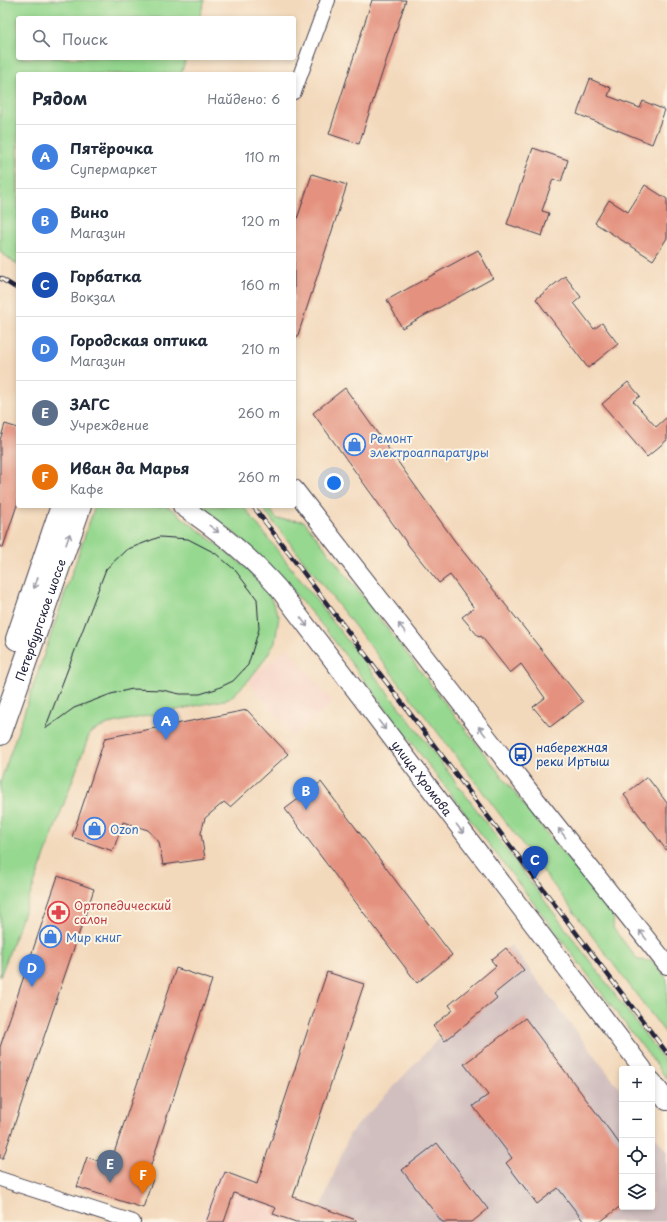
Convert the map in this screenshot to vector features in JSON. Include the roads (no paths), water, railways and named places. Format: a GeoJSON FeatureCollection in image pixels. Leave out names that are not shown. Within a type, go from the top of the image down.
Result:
{"type":"FeatureCollection","features":[{"type":"Feature","properties":{"kind":"main road","name":"Петербургское шоссе"},"geometry":{"type":"LineString","coordinates":[[0,734],[5,690],[61,508]]}},
{"type":"Feature","properties":{"kind":"main road","name":"Петербургское шоссе"},"geometry":{"type":"LineString","coordinates":[[5,690],[79,508]]}},
{"type":"Feature","properties":{"kind":"street"},"geometry":{"type":"LineString","coordinates":[[296,87],[328,0]]}},
{"type":"Feature","properties":{"kind":"street"},"geometry":{"type":"LineString","coordinates":[[296,492],[531,794],[667,965]]}},
{"type":"Feature","properties":{"kind":"street","name":"улица Хромова"},"geometry":{"type":"LineString","coordinates":[[185,508],[246,554],[278,588],[641,1066]]}},
{"type":"Feature","properties":{"kind":"street"},"geometry":{"type":"LineString","coordinates":[[655,1085],[667,1101]]}},
{"type":"Feature","properties":{"kind":"street"},"geometry":{"type":"LineString","coordinates":[[0,1179],[133,1222]]}},
{"type":"Feature","properties":{"kind":"tram line"},"geometry":{"type":"LineString","coordinates":[[160,537],[188,539],[215,553],[235,570],[257,599],[259,629],[248,665],[233,681],[216,689],[200,694],[180,694],[162,690],[132,689],[111,694],[74,708],[45,729],[106,569],[126,550],[160,537]]}},
{"type":"Feature","properties":{"kind":"railway"},"geometry":{"type":"LineString","coordinates":[[0,278],[16,288]]}},
{"type":"Feature","properties":{"kind":"railway"},"geometry":{"type":"LineString","coordinates":[[255,508],[667,1053]]}},
{"type":"Feature","properties":{"kind":"place","name":"Ремонт электроаппаратуры"},"geometry":{"type":"Point","coordinates":[355,445]}},
{"type":"Feature","properties":{"kind":"place","name":"Пятёрочка"},"geometry":{"type":"Point","coordinates":[166,740]}},
{"type":"Feature","properties":{"kind":"place","name":"набережная реки Иртыш"},"geometry":{"type":"Point","coordinates":[520,754]}},
{"type":"Feature","properties":{"kind":"place","name":"Вино"},"geometry":{"type":"Point","coordinates":[306,810]}},
{"type":"Feature","properties":{"kind":"place","name":"Ozon"},"geometry":{"type":"Point","coordinates":[95,829]}},
{"type":"Feature","properties":{"kind":"place","name":"Горбатка"},"geometry":{"type":"Point","coordinates":[535,879]}},
{"type":"Feature","properties":{"kind":"place","name":"Ортопедический салон"},"geometry":{"type":"Point","coordinates":[58,912]}},
{"type":"Feature","properties":{"kind":"place","name":"Мир книг"},"geometry":{"type":"Point","coordinates":[50,937]}},
{"type":"Feature","properties":{"kind":"place","name":"Городская оптика"},"geometry":{"type":"Point","coordinates":[32,987]}},
{"type":"Feature","properties":{"kind":"place","name":"ЗАГС"},"geometry":{"type":"Point","coordinates":[110,1183]}},
{"type":"Feature","properties":{"kind":"place","name":"Иван да Марья"},"geometry":{"type":"Point","coordinates":[143,1194]}}]}
